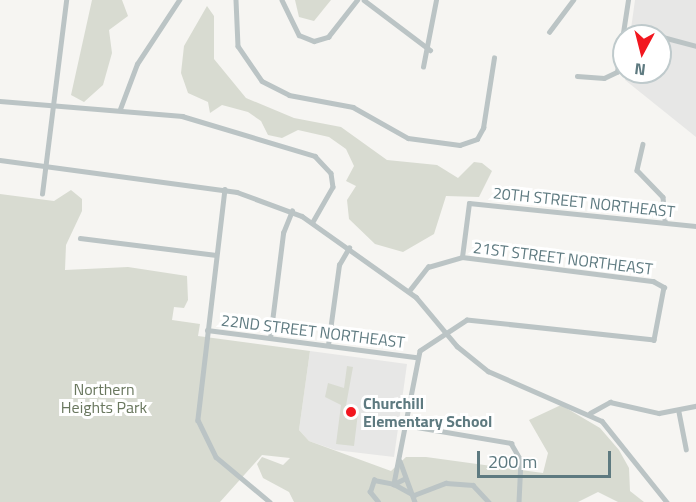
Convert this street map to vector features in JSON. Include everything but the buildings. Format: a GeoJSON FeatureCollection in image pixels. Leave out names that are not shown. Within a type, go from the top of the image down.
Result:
{"type":"FeatureCollection","features":[{"type":"Feature","properties":{"kind":"street"},"geometry":{"type":"LineString","coordinates":[[42,194],[66,0]]}},
{"type":"Feature","properties":{"kind":"street"},"geometry":{"type":"LineString","coordinates":[[120,110],[137,64],[179,0]]}},
{"type":"Feature","properties":{"kind":"street"},"geometry":{"type":"LineString","coordinates":[[236,0],[238,46],[262,81],[289,95],[353,107],[408,138],[460,145],[477,139],[494,58]]}},
{"type":"Feature","properties":{"kind":"street"},"geometry":{"type":"LineString","coordinates":[[282,0],[299,35],[315,41],[328,37],[357,0]]}},
{"type":"Feature","properties":{"kind":"street"},"geometry":{"type":"LineString","coordinates":[[364,0],[430,50]]}},
{"type":"Feature","properties":{"kind":"street"},"geometry":{"type":"LineString","coordinates":[[423,67],[430,50],[436,0]]}},
{"type":"Feature","properties":{"kind":"street"},"geometry":{"type":"LineString","coordinates":[[549,32],[573,0]]}},
{"type":"Feature","properties":{"kind":"street"},"geometry":{"type":"LineString","coordinates":[[625,24],[628,0]]}},
{"type":"Feature","properties":{"kind":"street"},"geometry":{"type":"LineString","coordinates":[[672,40],[696,46]]}},
{"type":"Feature","properties":{"kind":"street"},"geometry":{"type":"LineString","coordinates":[[577,76],[612,75]]}},
{"type":"Feature","properties":{"kind":"street"},"geometry":{"type":"LineString","coordinates":[[0,101],[53,108],[120,110],[182,116],[321,159],[333,187],[313,222]]}},
{"type":"Feature","properties":{"kind":"street"},"geometry":{"type":"LineString","coordinates":[[643,144],[639,175],[663,197],[665,222]]}},
{"type":"Feature","properties":{"kind":"street"},"geometry":{"type":"LineString","coordinates":[[0,160],[225,189],[292,211],[313,222],[409,291],[466,356],[501,379],[590,413],[613,431],[667,502]]}},
{"type":"Feature","properties":{"kind":"street"},"geometry":{"type":"LineString","coordinates":[[225,189],[197,401],[201,436],[227,468],[270,502]]}},
{"type":"Feature","properties":{"kind":"street","name":"20TH STREET NORTHEAST"},"geometry":{"type":"LineString","coordinates":[[462,258],[469,202],[696,226]]}},
{"type":"Feature","properties":{"kind":"street"},"geometry":{"type":"LineString","coordinates":[[270,338],[284,233],[292,211]]}},
{"type":"Feature","properties":{"kind":"street"},"geometry":{"type":"LineString","coordinates":[[80,238],[216,255]]}},
{"type":"Feature","properties":{"kind":"street"},"geometry":{"type":"LineString","coordinates":[[328,345],[339,265],[349,248]]}},
{"type":"Feature","properties":{"kind":"street","name":"21ST STREET NORTHEAST"},"geometry":{"type":"LineString","coordinates":[[409,291],[428,267],[462,258],[658,282],[664,287],[658,337],[650,341],[475,320],[462,320],[445,330]]}},
{"type":"Feature","properties":{"kind":"street","name":"22ND STREET NORTHEAST"},"geometry":{"type":"LineString","coordinates":[[207,330],[416,357]]}},
{"type":"Feature","properties":{"kind":"street"},"geometry":{"type":"LineString","coordinates":[[394,484],[400,462],[416,357],[445,330]]}},
{"type":"Feature","properties":{"kind":"street"},"geometry":{"type":"LineString","coordinates":[[590,413],[609,402],[679,412],[696,406]]}},
{"type":"Feature","properties":{"kind":"street"},"geometry":{"type":"LineString","coordinates":[[679,412],[687,449]]}},
{"type":"Feature","properties":{"kind":"street"},"geometry":{"type":"LineString","coordinates":[[405,425],[505,439],[519,454],[519,502]]}},
{"type":"Feature","properties":{"kind":"street"},"geometry":{"type":"LineString","coordinates":[[400,462],[404,479],[414,495],[415,502]]}},
{"type":"Feature","properties":{"kind":"street"},"geometry":{"type":"LineString","coordinates":[[394,484],[404,479]]}},
{"type":"Feature","properties":{"kind":"street"},"geometry":{"type":"LineString","coordinates":[[378,502],[370,492],[374,480],[394,484],[414,495],[452,482],[477,487],[489,502]]}},
{"type":"Feature","properties":{"kind":"shaded area"},"geometry":{"type":"Polygon","coordinates":[[[635,0],[696,0],[696,137],[630,84],[672,84],[672,24],[632,24],[635,0]]]}},
{"type":"Feature","properties":{"kind":"shaded area","name":"Churchill Elementary School"},"geometry":{"type":"Polygon","coordinates":[[[310,351],[407,364],[394,457],[335,450],[309,441],[299,430],[310,351]]]}},
{"type":"Feature","properties":{"kind":"green space"},"geometry":{"type":"Polygon","coordinates":[[[92,0],[122,0],[128,16],[109,30],[112,53],[103,85],[84,102],[71,95],[92,0]]]}},
{"type":"Feature","properties":{"kind":"green space"},"geometry":{"type":"Polygon","coordinates":[[[295,0],[331,0],[314,21],[299,17],[295,0]]]}},
{"type":"Feature","properties":{"kind":"green space"},"geometry":{"type":"Polygon","coordinates":[[[207,6],[214,16],[214,59],[246,98],[294,118],[341,127],[387,160],[437,165],[458,178],[474,162],[482,163],[492,171],[479,197],[446,196],[434,234],[403,252],[375,244],[349,219],[347,200],[356,186],[346,181],[354,166],[346,149],[329,137],[298,130],[282,138],[268,135],[261,121],[248,112],[222,105],[210,113],[208,102],[188,93],[181,73],[184,46],[207,6]]]}},
{"type":"Feature","properties":{"kind":"green space","name":"Northern Heights Park"},"geometry":{"type":"Polygon","coordinates":[[[71,190],[82,199],[82,211],[66,245],[65,270],[128,267],[187,276],[188,300],[184,308],[174,307],[172,320],[200,324],[198,336],[310,351],[299,430],[309,441],[391,471],[406,457],[426,457],[543,473],[548,453],[529,420],[561,405],[600,428],[619,450],[629,468],[630,491],[644,502],[618,502],[598,492],[578,502],[294,502],[289,492],[263,478],[257,464],[262,457],[283,465],[290,458],[262,455],[220,502],[0,502],[0,194],[54,201],[71,190]]]}},
{"type":"Feature","properties":{"kind":"green space"},"geometry":{"type":"Polygon","coordinates":[[[347,366],[353,367],[345,411],[358,413],[354,446],[336,444],[341,405],[325,397],[328,383],[344,388],[347,366]]]}},
{"type":"Feature","properties":{"kind":"place","name":"Churchill Elementary School"},"geometry":{"type":"Point","coordinates":[351,412]}}]}
